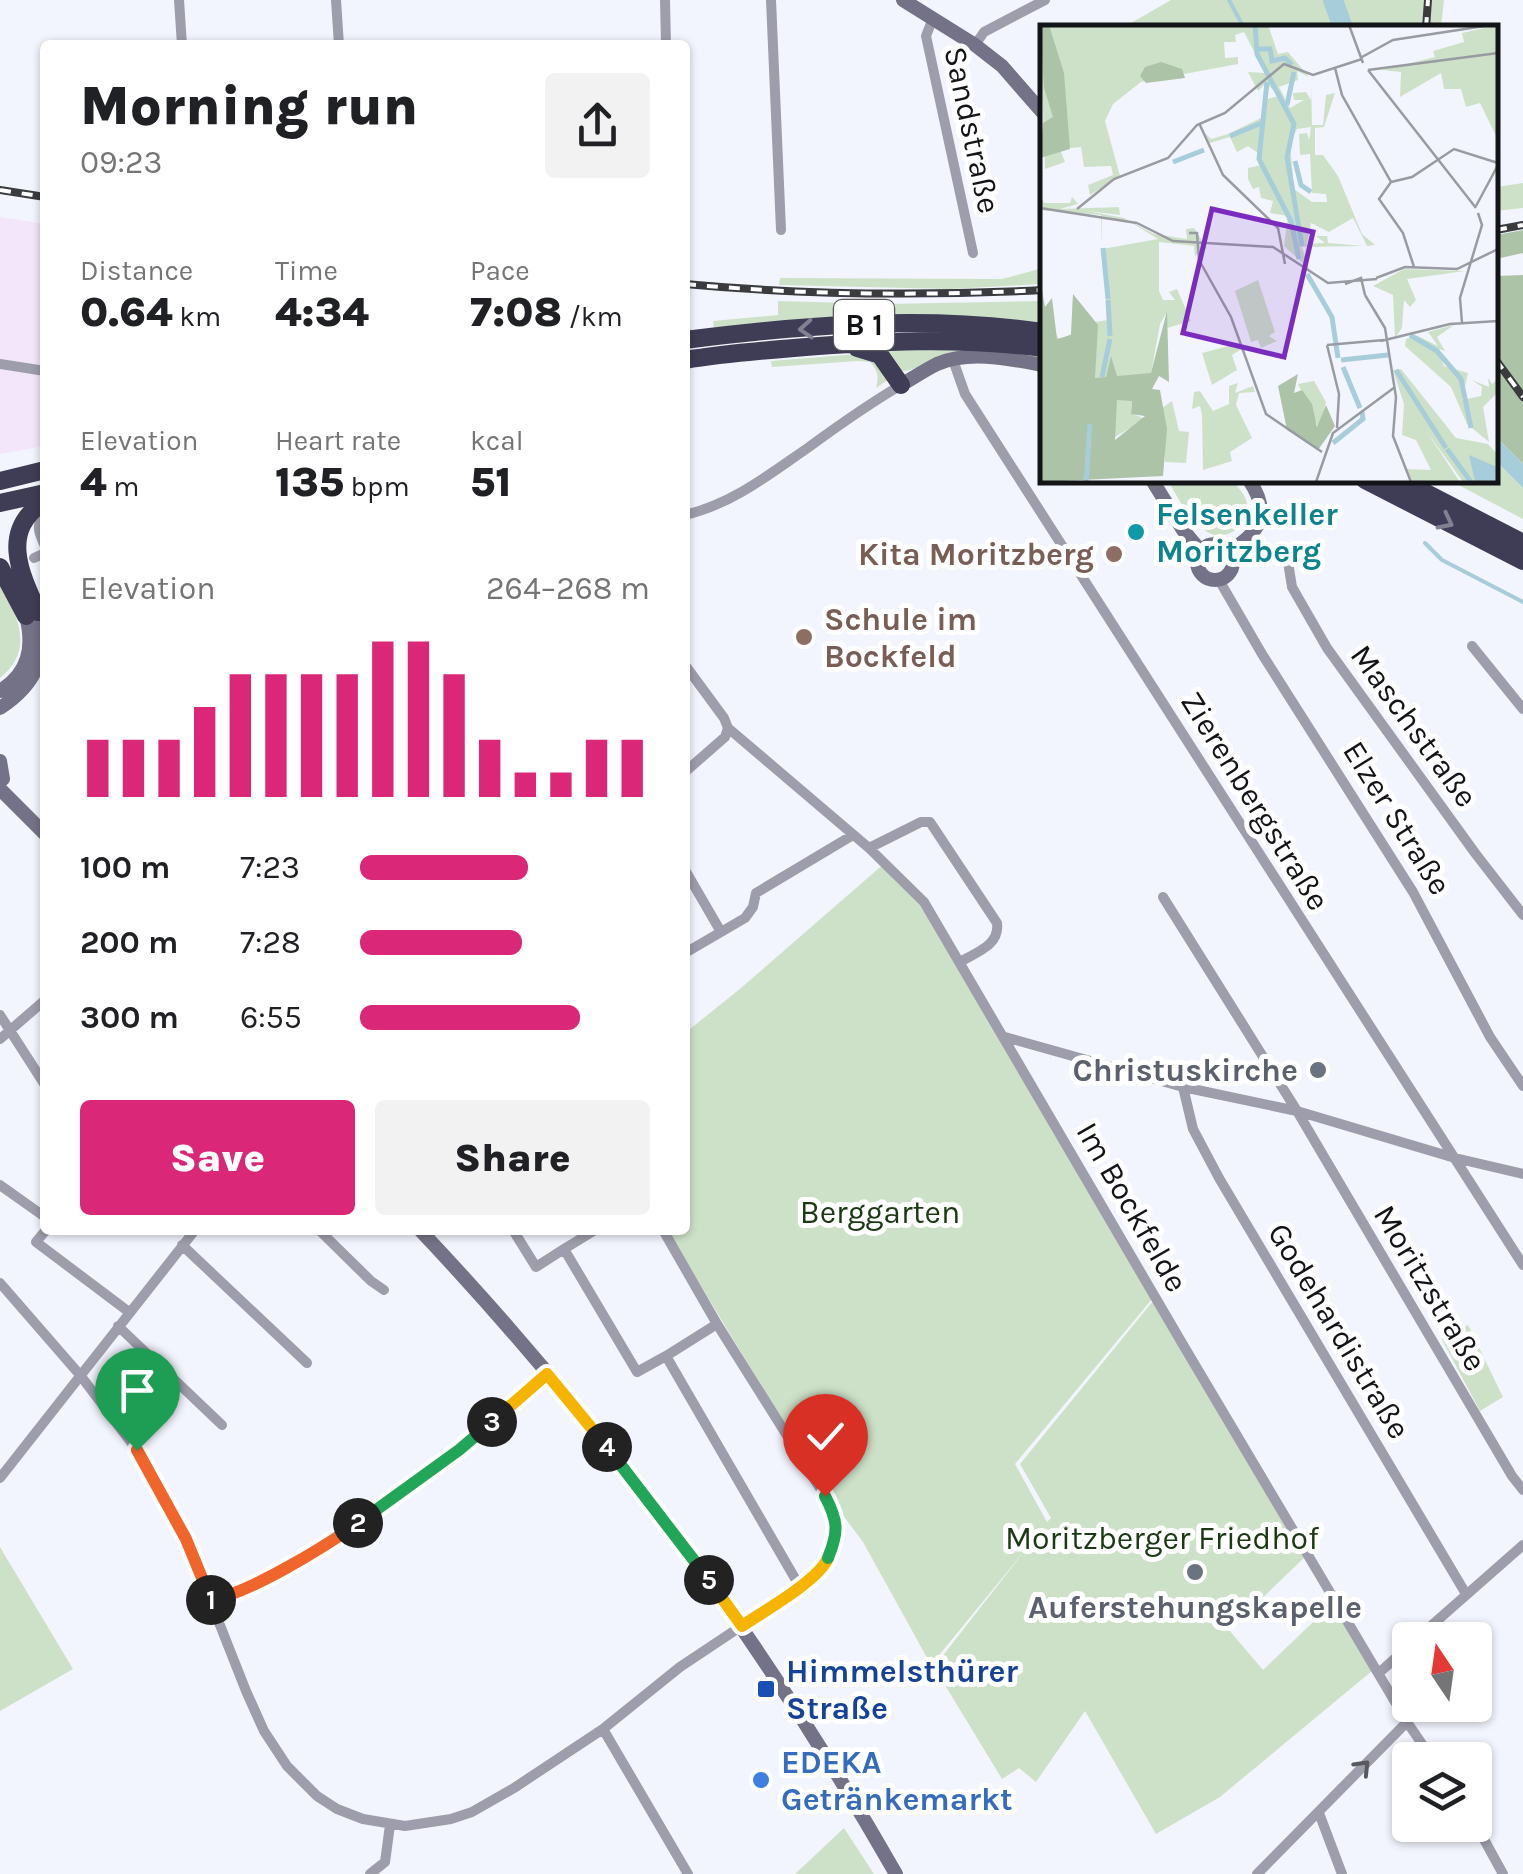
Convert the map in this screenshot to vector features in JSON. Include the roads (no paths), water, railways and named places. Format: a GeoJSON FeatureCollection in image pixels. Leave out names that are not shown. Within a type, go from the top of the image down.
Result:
{"type":"FeatureCollection","features":[{"type":"Feature","properties":{"kind":"highway","name":"B 1"},"geometry":{"type":"LineString","coordinates":[[690,339],[896,324],[998,326],[1040,332]]}},
{"type":"Feature","properties":{"kind":"highway","name":"B 1"},"geometry":{"type":"LineString","coordinates":[[690,359],[837,344],[952,340],[1040,348]]}},
{"type":"Feature","properties":{"kind":"highway"},"geometry":{"type":"LineString","coordinates":[[837,344],[880,355],[901,385]]}},
{"type":"Feature","properties":{"kind":"highway"},"geometry":{"type":"LineString","coordinates":[[0,481],[40,471]]}},
{"type":"Feature","properties":{"kind":"highway"},"geometry":{"type":"LineString","coordinates":[[1368,482],[1523,562]]}},
{"type":"Feature","properties":{"kind":"highway"},"geometry":{"type":"LineString","coordinates":[[1405,482],[1523,543]]}},
{"type":"Feature","properties":{"kind":"highway"},"geometry":{"type":"LineString","coordinates":[[0,503],[40,493]]}},
{"type":"Feature","properties":{"kind":"highway"},"geometry":{"type":"LineString","coordinates":[[36,613],[16,560],[14,541],[26,514],[40,504]]}},
{"type":"Feature","properties":{"kind":"highway"},"geometry":{"type":"LineString","coordinates":[[0,567],[36,613]]}},
{"type":"Feature","properties":{"kind":"street"},"geometry":{"type":"LineString","coordinates":[[179,0],[182,40]]}},
{"type":"Feature","properties":{"kind":"street"},"geometry":{"type":"LineString","coordinates":[[336,0],[338,40]]}},
{"type":"Feature","properties":{"kind":"street"},"geometry":{"type":"LineString","coordinates":[[664,0],[666,40]]}},
{"type":"Feature","properties":{"kind":"street"},"geometry":{"type":"LineString","coordinates":[[770,0],[781,230]]}},
{"type":"Feature","properties":{"kind":"street"},"geometry":{"type":"LineString","coordinates":[[902,0],[975,44],[1002,66],[1040,110]]}},
{"type":"Feature","properties":{"kind":"street"},"geometry":{"type":"LineString","coordinates":[[975,44],[984,32],[1045,0]]}},
{"type":"Feature","properties":{"kind":"street","name":"Sandstraße"},"geometry":{"type":"LineString","coordinates":[[934,18],[926,36],[973,254]]}},
{"type":"Feature","properties":{"kind":"street"},"geometry":{"type":"LineString","coordinates":[[690,513],[720,504],[746,490],[862,408],[938,364],[971,357],[1040,365]]}},
{"type":"Feature","properties":{"kind":"street","name":"Zierenbergstraße"},"geometry":{"type":"LineString","coordinates":[[953,360],[965,394],[1523,1266]]}},
{"type":"Feature","properties":{"kind":"street"},"geometry":{"type":"LineString","coordinates":[[0,364],[40,371]]}},
{"type":"Feature","properties":{"kind":"street","name":"Elzer Straße"},"geometry":{"type":"LineString","coordinates":[[1153,482],[1200,550],[1196,559],[1198,570],[1206,579],[1219,580],[1412,892],[1490,1038],[1523,1086]]}},
{"type":"Feature","properties":{"kind":"street"},"geometry":{"type":"LineString","coordinates":[[1230,551],[1253,534],[1260,520],[1260,505],[1250,482]]}},
{"type":"Feature","properties":{"kind":"street"},"geometry":{"type":"LineString","coordinates":[[1200,550],[1220,544],[1230,551],[1232,568],[1219,580]]}},
{"type":"Feature","properties":{"kind":"street","name":"Maschstraße"},"geometry":{"type":"LineString","coordinates":[[1287,556],[1292,587],[1327,648],[1523,915]]}},
{"type":"Feature","properties":{"kind":"street"},"geometry":{"type":"LineString","coordinates":[[2,704],[9,686],[26,666],[36,613]]}},
{"type":"Feature","properties":{"kind":"street"},"geometry":{"type":"LineString","coordinates":[[1472,646],[1523,709]]}},
{"type":"Feature","properties":{"kind":"street","name":"Im Bockfelde"},"geometry":{"type":"LineString","coordinates":[[690,672],[728,728],[869,848],[924,902],[1392,1694]]}},
{"type":"Feature","properties":{"kind":"street"},"geometry":{"type":"LineString","coordinates":[[690,768],[725,737],[728,728]]}},
{"type":"Feature","properties":{"kind":"street"},"geometry":{"type":"LineString","coordinates":[[0,761],[1,781],[40,829]]}},
{"type":"Feature","properties":{"kind":"street"},"geometry":{"type":"LineString","coordinates":[[869,848],[921,822],[930,822],[996,923],[998,932],[991,944],[960,962]]}},
{"type":"Feature","properties":{"kind":"street"},"geometry":{"type":"LineString","coordinates":[[690,949],[745,918],[756,893],[853,835]]}},
{"type":"Feature","properties":{"kind":"street"},"geometry":{"type":"LineString","coordinates":[[690,879],[721,932]]}},
{"type":"Feature","properties":{"kind":"street","name":"Moritzstraße"},"geometry":{"type":"LineString","coordinates":[[1164,897],[1523,1490]]}},
{"type":"Feature","properties":{"kind":"street"},"geometry":{"type":"LineString","coordinates":[[0,1039],[40,1004]]}},
{"type":"Feature","properties":{"kind":"street"},"geometry":{"type":"LineString","coordinates":[[0,1015],[40,1076]]}},
{"type":"Feature","properties":{"kind":"street"},"geometry":{"type":"LineString","coordinates":[[1005,1037],[1183,1087],[1297,1111],[1523,1174]]}},
{"type":"Feature","properties":{"kind":"street","name":"Godehardistraße"},"geometry":{"type":"LineString","coordinates":[[1183,1087],[1193,1129],[1219,1178],[1466,1594]]}},
{"type":"Feature","properties":{"kind":"street"},"geometry":{"type":"LineString","coordinates":[[0,1184],[40,1212]]}},
{"type":"Feature","properties":{"kind":"street"},"geometry":{"type":"LineString","coordinates":[[42,1235],[36,1242],[129,1312]]}},
{"type":"Feature","properties":{"kind":"street"},"geometry":{"type":"LineString","coordinates":[[0,1478],[191,1235]]}},
{"type":"Feature","properties":{"kind":"street"},"geometry":{"type":"LineString","coordinates":[[323,1235],[384,1290]]}},
{"type":"Feature","properties":{"kind":"street"},"geometry":{"type":"LineString","coordinates":[[425,1235],[494,1310],[634,1479],[742,1626],[812,1731],[896,1874]]}},
{"type":"Feature","properties":{"kind":"street"},"geometry":{"type":"LineString","coordinates":[[516,1235],[536,1267],[587,1235]]}},
{"type":"Feature","properties":{"kind":"street"},"geometry":{"type":"LineString","coordinates":[[0,1284],[80,1375],[137,1450],[186,1539],[246,1692],[286,1766],[338,1810],[390,1825],[426,1824],[472,1812],[514,1788],[603,1729],[680,1667],[825,1567],[835,1540],[836,1518],[667,1235]]}},
{"type":"Feature","properties":{"kind":"street"},"geometry":{"type":"LineString","coordinates":[[182,1246],[306,1363]]}},
{"type":"Feature","properties":{"kind":"street"},"geometry":{"type":"LineString","coordinates":[[564,1248],[637,1372],[718,1324]]}},
{"type":"Feature","properties":{"kind":"street"},"geometry":{"type":"LineString","coordinates":[[118,1326],[222,1426]]}},
{"type":"Feature","properties":{"kind":"street"},"geometry":{"type":"LineString","coordinates":[[666,1356],[800,1587]]}},
{"type":"Feature","properties":{"kind":"street"},"geometry":{"type":"LineString","coordinates":[[212,1601],[280,1570],[342,1535],[459,1450],[547,1374]]}},
{"type":"Feature","properties":{"kind":"street"},"geometry":{"type":"LineString","coordinates":[[0,1456],[8,1468]]}},
{"type":"Feature","properties":{"kind":"street"},"geometry":{"type":"LineString","coordinates":[[1435,1622],[1523,1545]]}},
{"type":"Feature","properties":{"kind":"street"},"geometry":{"type":"LineString","coordinates":[[1380,1672],[1392,1661]]}},
{"type":"Feature","properties":{"kind":"street"},"geometry":{"type":"LineString","coordinates":[[1257,1874],[1407,1722]]}},
{"type":"Feature","properties":{"kind":"street","name":"Im Bockfelde"},"geometry":{"type":"LineString","coordinates":[[1407,1722],[1421,1742]]}},
{"type":"Feature","properties":{"kind":"street"},"geometry":{"type":"LineString","coordinates":[[603,1729],[688,1874]]}},
{"type":"Feature","properties":{"kind":"street"},"geometry":{"type":"LineString","coordinates":[[1320,1812],[1342,1874]]}},
{"type":"Feature","properties":{"kind":"street"},"geometry":{"type":"LineString","coordinates":[[370,1874],[384,1871],[390,1825]]}},
{"type":"Feature","properties":{"kind":"street"},"geometry":{"type":"LineString","coordinates":[[1486,1842],[1504,1874]]}},
{"type":"Feature","properties":{"kind":"water"},"geometry":{"type":"Polygon","coordinates":[[[1498,439],[1523,464],[1523,488],[1498,463],[1498,439]]]}},
{"type":"Feature","properties":{"kind":"waterway"},"geometry":{"type":"LineString","coordinates":[[1229,0],[1242,25]]}},
{"type":"Feature","properties":{"kind":"waterway"},"geometry":{"type":"LineString","coordinates":[[1333,0],[1342,25]]}},
{"type":"Feature","properties":{"kind":"waterway"},"geometry":{"type":"LineString","coordinates":[[1425,543],[1442,560],[1523,602]]}},
{"type":"Feature","properties":{"kind":"railway"},"geometry":{"type":"LineString","coordinates":[[1426,25],[1428,0]]}},
{"type":"Feature","properties":{"kind":"railway"},"geometry":{"type":"LineString","coordinates":[[0,190],[40,196]]}},
{"type":"Feature","properties":{"kind":"railway"},"geometry":{"type":"LineString","coordinates":[[1498,230],[1523,225]]}},
{"type":"Feature","properties":{"kind":"railway"},"geometry":{"type":"LineString","coordinates":[[690,284],[864,293],[1040,290]]}},
{"type":"Feature","properties":{"kind":"railway"},"geometry":{"type":"LineString","coordinates":[[1498,363],[1523,397]]}},
{"type":"Feature","properties":{"kind":"place","name":"Felsenkeller Moritzberg"},"geometry":{"type":"Point","coordinates":[1136,532]}},
{"type":"Feature","properties":{"kind":"place","name":"Kita Moritzberg"},"geometry":{"type":"Point","coordinates":[1114,554]}},
{"type":"Feature","properties":{"kind":"place","name":"Schule im Bockfeld"},"geometry":{"type":"Point","coordinates":[804,637]}},
{"type":"Feature","properties":{"kind":"place","name":"Christuskirche"},"geometry":{"type":"Point","coordinates":[1318,1070]}},
{"type":"Feature","properties":{"kind":"place","name":"Auferstehungskapelle"},"geometry":{"type":"Point","coordinates":[1195,1572]}},
{"type":"Feature","properties":{"kind":"place","name":"Himmelsthürer Straße"},"geometry":{"type":"Point","coordinates":[766,1689]}},
{"type":"Feature","properties":{"kind":"place","name":"EDEKA Getränkemarkt"},"geometry":{"type":"Point","coordinates":[761,1780]}},
{"type":"Feature","properties":{"kind":"park label","name":"Berggarten"},"geometry":{"type":"Point","coordinates":[880,1212]}},
{"type":"Feature","properties":{"kind":"park label","name":"Moritzberger Friedhof"},"geometry":{"type":"Point","coordinates":[1162,1538]}}]}
